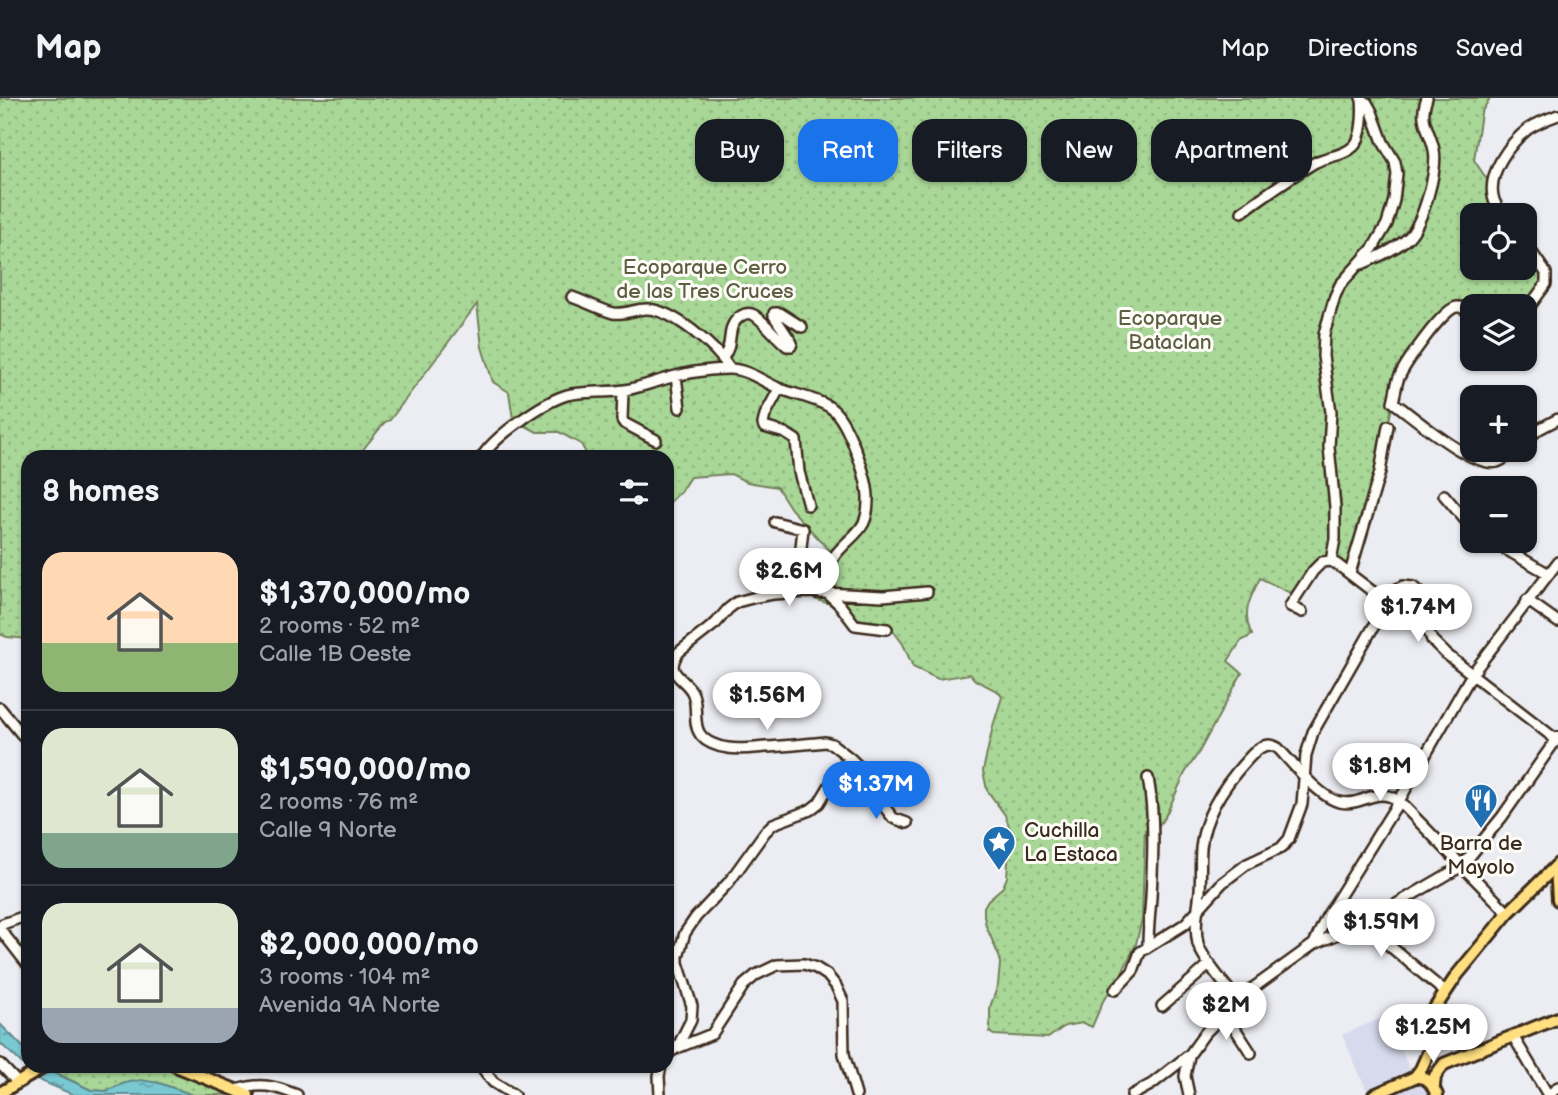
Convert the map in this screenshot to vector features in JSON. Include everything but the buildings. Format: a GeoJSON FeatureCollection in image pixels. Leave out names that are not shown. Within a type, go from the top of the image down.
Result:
{"type":"FeatureCollection","features":[{"type":"Feature","properties":{"kind":"main road"},"geometry":{"type":"LineString","coordinates":[[1557,865],[1558,900]]}},
{"type":"Feature","properties":{"kind":"main road"},"geometry":{"type":"LineString","coordinates":[[1415,1077],[1429,1051],[1430,1018],[1445,992],[1507,913],[1557,865]]}},
{"type":"Feature","properties":{"kind":"main road"},"geometry":{"type":"LineString","coordinates":[[1436,1091],[1435,1076],[1444,1064],[1558,1019]]}},
{"type":"Feature","properties":{"kind":"main road"},"geometry":{"type":"LineString","coordinates":[[1429,1051],[1433,1058],[1444,1064]]}},
{"type":"Feature","properties":{"kind":"main road"},"geometry":{"type":"LineString","coordinates":[[0,1093],[35,1073]]}},
{"type":"Feature","properties":{"kind":"main road"},"geometry":{"type":"LineString","coordinates":[[194,1073],[236,1093],[248,1095]]}},
{"type":"Feature","properties":{"kind":"main road"},"geometry":{"type":"LineString","coordinates":[[1374,1095],[1415,1077],[1426,1078],[1436,1091]]}},
{"type":"Feature","properties":{"kind":"street"},"geometry":{"type":"LineString","coordinates":[[1331,561],[1335,539],[1335,507],[1329,447],[1331,412],[1322,356],[1324,334],[1340,285],[1373,248],[1387,224],[1394,200],[1397,174],[1395,162],[1383,142],[1372,112],[1362,98]]}},
{"type":"Feature","properties":{"kind":"street"},"geometry":{"type":"LineString","coordinates":[[1242,212],[1317,162],[1340,155],[1355,146],[1363,113],[1362,98]]}},
{"type":"Feature","properties":{"kind":"street"},"geometry":{"type":"LineString","coordinates":[[1357,266],[1400,244],[1410,235],[1420,217],[1435,167],[1435,152],[1425,125],[1423,108],[1427,98]]}},
{"type":"Feature","properties":{"kind":"street"},"geometry":{"type":"LineString","coordinates":[[1495,203],[1492,187],[1504,155],[1527,130],[1558,114]]}},
{"type":"Feature","properties":{"kind":"street"},"geometry":{"type":"LineString","coordinates":[[1537,260],[1548,278],[1537,296]]}},
{"type":"Feature","properties":{"kind":"street"},"geometry":{"type":"LineString","coordinates":[[572,297],[615,313],[648,309],[661,312],[674,318],[708,343],[730,369]]}},
{"type":"Feature","properties":{"kind":"street"},"geometry":{"type":"LineString","coordinates":[[1460,306],[1450,309],[1441,317],[1404,367],[1397,382],[1393,402],[1460,450]]}},
{"type":"Feature","properties":{"kind":"street"},"geometry":{"type":"LineString","coordinates":[[723,358],[729,349],[735,320],[745,314],[754,314],[787,346],[791,346],[792,342],[774,313],[779,313],[802,327]]}},
{"type":"Feature","properties":{"kind":"street"},"geometry":{"type":"LineString","coordinates":[[486,450],[507,431],[542,407],[568,395],[623,391],[676,376],[730,369],[744,372],[779,389],[832,408],[845,425],[866,480],[868,494],[867,512],[862,528],[835,555],[825,577],[825,594]]}},
{"type":"Feature","properties":{"kind":"street"},"geometry":{"type":"LineString","coordinates":[[676,376],[680,408]]}},
{"type":"Feature","properties":{"kind":"street"},"geometry":{"type":"LineString","coordinates":[[779,389],[763,424],[764,427],[785,433],[796,440],[799,472],[808,505]]}},
{"type":"Feature","properties":{"kind":"street"},"geometry":{"type":"LineString","coordinates":[[623,391],[624,424],[656,440]]}},
{"type":"Feature","properties":{"kind":"street"},"geometry":{"type":"LineString","coordinates":[[1537,431],[1558,419]]}},
{"type":"Feature","properties":{"kind":"street"},"geometry":{"type":"LineString","coordinates":[[1353,576],[1380,472],[1388,426]]}},
{"type":"Feature","properties":{"kind":"street"},"geometry":{"type":"LineString","coordinates":[[1444,495],[1460,514]]}},
{"type":"Feature","properties":{"kind":"street"},"geometry":{"type":"LineString","coordinates":[[775,522],[803,529],[796,593]]}},
{"type":"Feature","properties":{"kind":"street"},"geometry":{"type":"LineString","coordinates":[[1512,553],[1549,574]]}},
{"type":"Feature","properties":{"kind":"street"},"geometry":{"type":"LineString","coordinates":[[1302,612],[1290,606],[1313,570],[1322,562],[1331,561],[1385,601]]}},
{"type":"Feature","properties":{"kind":"street"},"geometry":{"type":"LineString","coordinates":[[1314,944],[1326,918],[1399,801],[1472,674],[1558,562]]}},
{"type":"Feature","properties":{"kind":"street"},"geometry":{"type":"LineString","coordinates":[[1115,990],[1133,971],[1140,951],[1185,924],[1222,883],[1247,864],[1281,848],[1289,839],[1303,804],[1306,755],[1312,732],[1393,591],[1403,586],[1420,591],[1428,604],[1427,627],[1432,640],[1446,654],[1557,739],[1502,817],[1462,866],[1362,923],[1314,944],[1225,1013],[1198,1041],[1190,1054],[1185,1076],[1189,1095]]}},
{"type":"Feature","properties":{"kind":"street"},"geometry":{"type":"LineString","coordinates":[[674,664],[679,652],[737,603],[773,594],[883,596],[927,592]]}},
{"type":"Feature","properties":{"kind":"street"},"geometry":{"type":"LineString","coordinates":[[825,594],[840,605],[855,625],[887,629]]}},
{"type":"Feature","properties":{"kind":"street"},"geometry":{"type":"LineString","coordinates":[[1527,600],[1558,622]]}},
{"type":"Feature","properties":{"kind":"street"},"geometry":{"type":"LineString","coordinates":[[674,674],[692,690],[697,704],[697,729],[701,736],[715,746],[743,749],[825,742],[832,744],[881,788],[882,799],[892,818],[907,823]]}},
{"type":"Feature","properties":{"kind":"street"},"geometry":{"type":"LineString","coordinates":[[0,708],[21,734]]}},
{"type":"Feature","properties":{"kind":"street"},"geometry":{"type":"LineString","coordinates":[[1238,1001],[1199,947],[1196,913],[1200,888],[1201,847],[1215,801],[1237,770],[1254,752],[1268,744],[1278,748],[1324,795],[1338,802],[1350,803],[1381,794],[1390,795],[1399,801],[1507,913]]}},
{"type":"Feature","properties":{"kind":"street"},"geometry":{"type":"LineString","coordinates":[[677,1048],[691,1020],[692,1006],[678,964],[685,933],[696,917],[729,882],[765,832],[773,824],[810,810],[819,803],[850,758]]}},
{"type":"Feature","properties":{"kind":"street"},"geometry":{"type":"LineString","coordinates":[[1148,778],[1152,842],[1148,946]]}},
{"type":"Feature","properties":{"kind":"street"},"geometry":{"type":"LineString","coordinates":[[1337,902],[1445,992]]}},
{"type":"Feature","properties":{"kind":"street"},"geometry":{"type":"LineString","coordinates":[[21,918],[0,927],[21,956]]}},
{"type":"Feature","properties":{"kind":"street"},"geometry":{"type":"LineString","coordinates":[[674,1050],[712,1034],[744,985],[756,975],[778,965],[804,964],[827,975],[843,1000],[844,1054],[856,1095]]}},
{"type":"Feature","properties":{"kind":"street"},"geometry":{"type":"LineString","coordinates":[[1162,1006],[1210,964]]}},
{"type":"Feature","properties":{"kind":"street"},"geometry":{"type":"LineString","coordinates":[[1225,1013],[1251,1052]]}},
{"type":"Feature","properties":{"kind":"street"},"geometry":{"type":"LineString","coordinates":[[1513,1036],[1548,1095],[1558,1087]]}},
{"type":"Feature","properties":{"kind":"street"},"geometry":{"type":"LineString","coordinates":[[1132,1095],[1152,1084],[1190,1054]]}},
{"type":"Feature","properties":{"kind":"street"},"geometry":{"type":"LineString","coordinates":[[0,1064],[22,1081]]}},
{"type":"Feature","properties":{"kind":"street"},"geometry":{"type":"LineString","coordinates":[[487,1073],[494,1082],[513,1095]]}},
{"type":"Feature","properties":{"kind":"street"},"geometry":{"type":"LineString","coordinates":[[660,1073],[660,1095]]}},
{"type":"Feature","properties":{"kind":"street"},"geometry":{"type":"LineString","coordinates":[[236,1093],[252,1086],[275,1086],[297,1095]]}},
{"type":"Feature","properties":{"kind":"shaded area"},"geometry":{"type":"Polygon","coordinates":[[[1386,1016],[1411,1072],[1367,1091],[1342,1035],[1386,1016]]]}},
{"type":"Feature","properties":{"kind":"shaded area"},"geometry":{"type":"Polygon","coordinates":[[[1415,1077],[1437,1095],[1374,1095],[1415,1077]]]}},
{"type":"Feature","properties":{"kind":"green space"},"geometry":{"type":"Polygon","coordinates":[[[0,98],[1490,98],[1481,113],[1474,160],[1499,203],[1460,203],[1460,280],[1537,280],[1537,261],[1548,278],[1537,294],[1460,294],[1460,311],[1450,309],[1397,382],[1350,573],[1322,562],[1296,596],[1260,578],[1247,613],[1252,635],[1241,641],[1228,661],[1242,673],[1185,773],[1165,817],[1156,829],[1145,830],[1142,919],[1136,944],[1120,977],[1103,1001],[1092,1027],[1083,1023],[1065,1026],[1048,1038],[994,1035],[989,1032],[990,1007],[998,985],[1000,964],[986,926],[984,907],[1003,887],[1007,877],[1010,833],[1005,815],[987,790],[983,771],[1002,697],[999,692],[975,680],[970,674],[938,679],[913,667],[903,644],[889,625],[858,619],[850,622],[836,606],[814,599],[810,588],[829,550],[791,509],[777,487],[747,482],[731,474],[690,477],[674,498],[674,450],[584,450],[581,444],[559,432],[537,432],[513,419],[509,392],[493,382],[482,347],[477,304],[390,420],[385,422],[363,450],[21,450],[21,638],[0,634],[0,98]]]}},
{"type":"Feature","properties":{"kind":"green space"},"geometry":{"type":"Polygon","coordinates":[[[56,1073],[180,1073],[218,1088],[228,1095],[193,1095],[159,1083],[125,1083],[106,1091],[91,1090],[56,1073]]]}},
{"type":"Feature","properties":{"kind":"water"},"geometry":{"type":"Polygon","coordinates":[[[0,1024],[21,1045],[21,1062],[0,1043],[0,1024]]]}},
{"type":"Feature","properties":{"kind":"water"},"geometry":{"type":"Polygon","coordinates":[[[32,1073],[55,1073],[91,1090],[106,1091],[141,1080],[159,1083],[193,1095],[74,1095],[41,1081],[32,1073]]]}},
{"type":"Feature","properties":{"kind":"place","name":"Barra de Mayolo"},"geometry":{"type":"Point","coordinates":[1481,830]}},
{"type":"Feature","properties":{"kind":"place","name":"Cuchilla La Estaca"},"geometry":{"type":"Point","coordinates":[999,872]}},
{"type":"Feature","properties":{"kind":"park label","name":"Ecoparque Cerro de las Tres Cruces"},"geometry":{"type":"Point","coordinates":[705,279]}},
{"type":"Feature","properties":{"kind":"park label","name":"Ecoparque Bataclan"},"geometry":{"type":"Point","coordinates":[1170,330]}}]}
